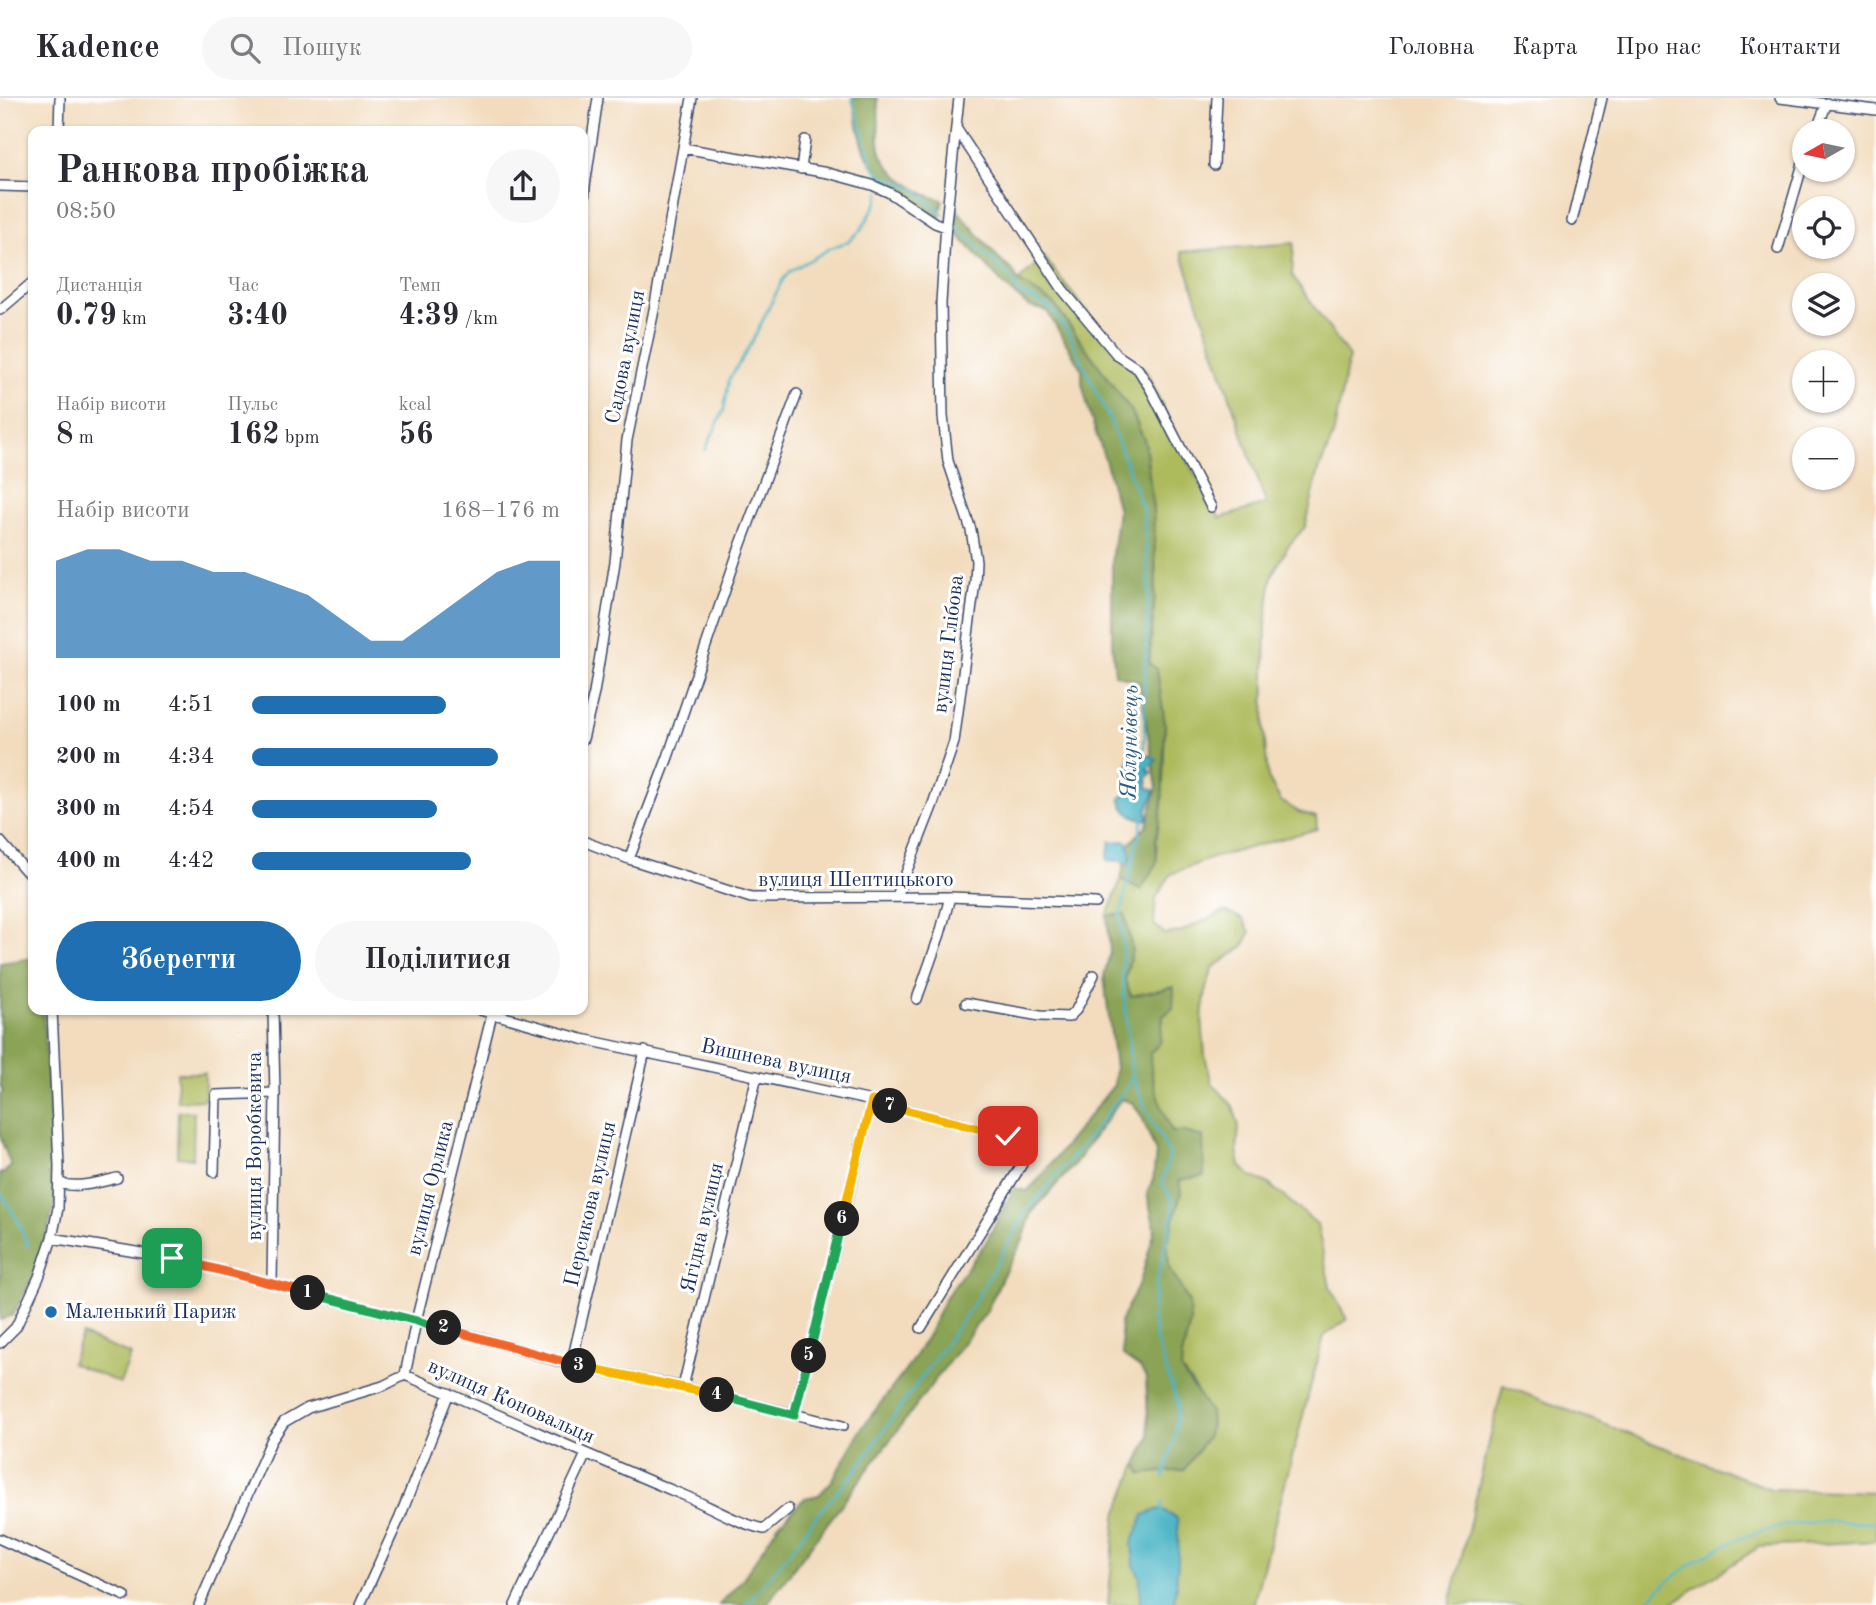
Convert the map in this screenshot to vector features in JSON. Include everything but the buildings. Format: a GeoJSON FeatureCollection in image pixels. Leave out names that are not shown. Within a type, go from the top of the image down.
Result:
{"type":"FeatureCollection","features":[{"type":"Feature","properties":{"kind":"street"},"geometry":{"type":"LineString","coordinates":[[58,126],[61,98]]}},
{"type":"Feature","properties":{"kind":"street"},"geometry":{"type":"LineString","coordinates":[[588,161],[598,98]]}},
{"type":"Feature","properties":{"kind":"street","name":"Садова вулиця"},"geometry":{"type":"LineString","coordinates":[[588,718],[615,562],[627,440],[692,98]]}},
{"type":"Feature","properties":{"kind":"street"},"geometry":{"type":"LineString","coordinates":[[959,98],[955,127],[1063,290],[1117,355],[1138,369],[1211,506]]}},
{"type":"Feature","properties":{"kind":"street"},"geometry":{"type":"LineString","coordinates":[[1214,165],[1217,98]]}},
{"type":"Feature","properties":{"kind":"street"},"geometry":{"type":"LineString","coordinates":[[1572,220],[1602,98]]}},
{"type":"Feature","properties":{"kind":"street"},"geometry":{"type":"LineString","coordinates":[[1780,98],[1876,110]]}},
{"type":"Feature","properties":{"kind":"street"},"geometry":{"type":"LineString","coordinates":[[1821,119],[1827,103]]}},
{"type":"Feature","properties":{"kind":"street","name":"вулиця Глібова"},"geometry":{"type":"LineString","coordinates":[[897,896],[954,742],[975,582],[976,561],[971,530],[948,461],[943,416],[941,303],[955,127]]}},
{"type":"Feature","properties":{"kind":"street"},"geometry":{"type":"LineString","coordinates":[[801,169],[805,140]]}},
{"type":"Feature","properties":{"kind":"street"},"geometry":{"type":"LineString","coordinates":[[683,148],[872,185],[890,193],[935,223],[946,225]]}},
{"type":"Feature","properties":{"kind":"street"},"geometry":{"type":"LineString","coordinates":[[1777,249],[1797,182]]}},
{"type":"Feature","properties":{"kind":"street"},"geometry":{"type":"LineString","coordinates":[[0,186],[28,187]]}},
{"type":"Feature","properties":{"kind":"street"},"geometry":{"type":"LineString","coordinates":[[0,310],[28,286]]}},
{"type":"Feature","properties":{"kind":"street"},"geometry":{"type":"LineString","coordinates":[[629,859],[797,394]]}},
{"type":"Feature","properties":{"kind":"street"},"geometry":{"type":"LineString","coordinates":[[0,841],[28,872]]}},
{"type":"Feature","properties":{"kind":"street","name":"вулиця Шептицького"},"geometry":{"type":"LineString","coordinates":[[588,843],[751,898],[897,896],[1096,903]]}},
{"type":"Feature","properties":{"kind":"street"},"geometry":{"type":"LineString","coordinates":[[917,999],[950,897]]}},
{"type":"Feature","properties":{"kind":"street"},"geometry":{"type":"LineString","coordinates":[[965,1003],[1040,1016],[1069,1017],[1076,1010],[1094,975]]}},
{"type":"Feature","properties":{"kind":"street"},"geometry":{"type":"LineString","coordinates":[[0,1343],[16,1326],[39,1277],[52,1238],[60,1183],[52,1015]]}},
{"type":"Feature","properties":{"kind":"street","name":"вулиця Воробкевича"},"geometry":{"type":"LineString","coordinates":[[272,1282],[275,1093],[273,1015]]}},
{"type":"Feature","properties":{"kind":"street","name":"вулиця Орлика"},"geometry":{"type":"LineString","coordinates":[[405,1375],[491,1015]]}},
{"type":"Feature","properties":{"kind":"street","name":"Вишнева вулиця"},"geometry":{"type":"LineString","coordinates":[[505,1015],[582,1039],[872,1101],[1008,1136],[1018,1143],[1022,1164],[921,1328]]}},
{"type":"Feature","properties":{"kind":"street","name":"Персикова вулиця"},"geometry":{"type":"LineString","coordinates":[[570,1365],[645,1051]]}},
{"type":"Feature","properties":{"kind":"street","name":"Ягідна вулиця"},"geometry":{"type":"LineString","coordinates":[[683,1387],[757,1076]]}},
{"type":"Feature","properties":{"kind":"street"},"geometry":{"type":"LineString","coordinates":[[214,1172],[216,1095],[275,1093]]}},
{"type":"Feature","properties":{"kind":"street"},"geometry":{"type":"LineString","coordinates":[[794,1415],[872,1101]]}},
{"type":"Feature","properties":{"kind":"street"},"geometry":{"type":"LineString","coordinates":[[60,1183],[82,1184],[117,1178]]}},
{"type":"Feature","properties":{"kind":"street"},"geometry":{"type":"LineString","coordinates":[[52,1238],[172,1258],[272,1282],[570,1365],[683,1387],[843,1426]]}},
{"type":"Feature","properties":{"kind":"street","name":"вулиця Коновальця"},"geometry":{"type":"LineString","coordinates":[[200,1605],[271,1441],[284,1422],[307,1408],[383,1386],[405,1375],[707,1504],[748,1526],[764,1530],[788,1509]]}},
{"type":"Feature","properties":{"kind":"street"},"geometry":{"type":"LineString","coordinates":[[360,1605],[400,1517],[449,1393]]}},
{"type":"Feature","properties":{"kind":"street"},"geometry":{"type":"LineString","coordinates":[[515,1605],[586,1454]]}},
{"type":"Feature","properties":{"kind":"street"},"geometry":{"type":"LineString","coordinates":[[0,1539],[125,1596]]}},
{"type":"Feature","properties":{"kind":"green space"},"geometry":{"type":"Polygon","coordinates":[[[852,98],[877,98],[879,144],[885,162],[905,181],[931,197],[943,200],[939,219],[896,189],[874,167],[862,143],[852,98]]]}},
{"type":"Feature","properties":{"kind":"green space"},"geometry":{"type":"Polygon","coordinates":[[[956,209],[1013,271],[1018,281],[1054,304],[1132,412],[1145,442],[1153,509],[1156,582],[1149,663],[1157,669],[1165,724],[1162,806],[1156,840],[1157,862],[1141,890],[1121,879],[1128,845],[1147,825],[1157,787],[1139,682],[1115,674],[1112,643],[1112,554],[1118,511],[1090,415],[1082,383],[1082,370],[1047,311],[1028,306],[1004,285],[952,228],[956,209]]]}},
{"type":"Feature","properties":{"kind":"green space"},"geometry":{"type":"Polygon","coordinates":[[[1294,243],[1292,275],[1349,357],[1333,436],[1319,470],[1305,527],[1288,546],[1272,576],[1266,623],[1264,730],[1268,778],[1281,801],[1299,812],[1316,817],[1317,829],[1209,859],[1171,874],[1156,898],[1154,924],[1165,934],[1180,932],[1225,911],[1243,919],[1250,932],[1244,946],[1213,968],[1206,989],[1202,1018],[1205,1056],[1212,1083],[1233,1106],[1239,1126],[1237,1150],[1240,1166],[1251,1176],[1269,1184],[1317,1224],[1330,1287],[1347,1320],[1324,1336],[1253,1605],[1174,1605],[1178,1551],[1177,1518],[1159,1509],[1134,1565],[1140,1577],[1140,1605],[1108,1605],[1116,1517],[1137,1464],[1142,1474],[1197,1453],[1211,1425],[1194,1386],[1181,1370],[1190,1322],[1189,1303],[1169,1267],[1167,1244],[1181,1193],[1179,1180],[1185,1132],[1172,1132],[1151,1074],[1149,1053],[1160,1042],[1163,1016],[1173,987],[1131,996],[1125,980],[1132,950],[1125,915],[1107,916],[1121,879],[1141,889],[1157,862],[1156,840],[1162,806],[1165,724],[1149,664],[1156,582],[1153,509],[1145,442],[1132,412],[1054,304],[1018,281],[1044,257],[1117,351],[1146,371],[1193,471],[1220,518],[1266,504],[1181,252],[1294,243]]]}},
{"type":"Feature","properties":{"kind":"green space"},"geometry":{"type":"Polygon","coordinates":[[[1125,914],[1132,950],[1125,980],[1131,996],[1174,987],[1173,1008],[1163,1016],[1160,1043],[1150,1053],[1154,1084],[1160,1103],[1172,1132],[1203,1137],[1204,1176],[1179,1180],[1181,1193],[1167,1244],[1169,1267],[1189,1303],[1190,1322],[1181,1370],[1210,1412],[1211,1425],[1207,1437],[1184,1470],[1142,1474],[1137,1464],[1149,1438],[1146,1378],[1140,1368],[1123,1356],[1120,1322],[1140,1282],[1155,1230],[1147,1193],[1153,1180],[1156,1153],[1142,1117],[1133,1103],[1121,1099],[1073,1166],[1032,1212],[1023,1240],[987,1311],[766,1605],[719,1605],[742,1580],[779,1524],[805,1498],[819,1495],[832,1481],[861,1429],[908,1367],[929,1333],[945,1298],[986,1242],[1014,1188],[1027,1191],[1036,1182],[1114,1085],[1115,1068],[1104,976],[1110,952],[1107,916],[1125,914]]]}},
{"type":"Feature","properties":{"kind":"green space"},"geometry":{"type":"Polygon","coordinates":[[[28,959],[28,1015],[43,1015],[56,1201],[35,1273],[13,1315],[0,1320],[0,1173],[4,1173],[11,1166],[0,1136],[0,1095],[3,1092],[0,1084],[0,963],[28,959]]]}},
{"type":"Feature","properties":{"kind":"green space"},"geometry":{"type":"Polygon","coordinates":[[[177,1073],[205,1073],[205,1100],[177,1101],[177,1073]]]}},
{"type":"Feature","properties":{"kind":"green space"},"geometry":{"type":"Polygon","coordinates":[[[178,1111],[194,1112],[193,1158],[177,1157],[178,1111]]]}},
{"type":"Feature","properties":{"kind":"green space"},"geometry":{"type":"Polygon","coordinates":[[[82,1335],[131,1355],[120,1383],[71,1363],[82,1335]]]}},
{"type":"Feature","properties":{"kind":"green space"},"geometry":{"type":"Polygon","coordinates":[[[1503,1385],[1771,1489],[1876,1492],[1876,1541],[1759,1547],[1669,1605],[1450,1605],[1503,1385]]]}},
{"type":"Feature","properties":{"kind":"water"},"geometry":{"type":"Polygon","coordinates":[[[1130,754],[1150,755],[1157,760],[1147,769],[1152,772],[1147,778],[1148,787],[1155,791],[1147,810],[1148,820],[1130,814],[1120,798],[1130,792],[1130,783],[1125,778],[1130,754]]]}},
{"type":"Feature","properties":{"kind":"water"},"geometry":{"type":"Polygon","coordinates":[[[1110,841],[1127,841],[1131,854],[1128,865],[1122,861],[1107,860],[1110,841]]]}},
{"type":"Feature","properties":{"kind":"water"},"geometry":{"type":"Polygon","coordinates":[[[1159,1509],[1177,1518],[1178,1551],[1174,1605],[1140,1605],[1140,1577],[1134,1565],[1132,1544],[1144,1515],[1159,1509]]]}},
{"type":"Feature","properties":{"kind":"waterway","name":"Яблунівець"},"geometry":{"type":"LineString","coordinates":[[852,98],[873,166],[883,176],[915,189],[944,215]]}},
{"type":"Feature","properties":{"kind":"waterway","name":"Яблунівець"},"geometry":{"type":"LineString","coordinates":[[878,173],[883,179],[882,185]]}},
{"type":"Feature","properties":{"kind":"waterway"},"geometry":{"type":"LineString","coordinates":[[705,450],[724,410],[729,380],[752,342],[782,281],[790,271],[849,241],[861,230],[878,201],[880,192]]}},
{"type":"Feature","properties":{"kind":"waterway","name":"Яблунівець"},"geometry":{"type":"LineString","coordinates":[[949,219],[1011,278],[1019,293],[1051,308],[1069,334],[1110,420],[1143,509],[1149,582],[1144,756]]}},
{"type":"Feature","properties":{"kind":"waterway","name":"Яблунівець"},"geometry":{"type":"LineString","coordinates":[[1143,818],[1120,916],[1123,986],[1132,1074],[1145,1107],[1170,1155],[1162,1183],[1173,1200],[1173,1215],[1155,1289],[1152,1317],[1157,1343],[1178,1404],[1175,1438],[1164,1477]]}},
{"type":"Feature","properties":{"kind":"waterway"},"geometry":{"type":"LineString","coordinates":[[746,1605],[854,1473],[974,1303],[1027,1211],[1099,1125],[1128,1086],[1132,1075]]}},
{"type":"Feature","properties":{"kind":"waterway"},"geometry":{"type":"LineString","coordinates":[[0,1192],[18,1220],[28,1246]]}},
{"type":"Feature","properties":{"kind":"waterway","name":"Яблунівець"},"geometry":{"type":"LineString","coordinates":[[1162,1514],[1163,1502]]}},
{"type":"Feature","properties":{"kind":"waterway"},"geometry":{"type":"LineString","coordinates":[[1643,1605],[1700,1559],[1744,1537],[1791,1524],[1876,1523]]}},
{"type":"Feature","properties":{"kind":"place","name":"Маленький Париж"},"geometry":{"type":"Point","coordinates":[51,1312]}},
{"type":"Feature","properties":{"kind":"route"},"geometry":{"type":"LineString","coordinates":[[172,1258],[478,1337],[570,1365],[683,1387],[794,1415],[872,1101],[1008,1136]]}}]}
